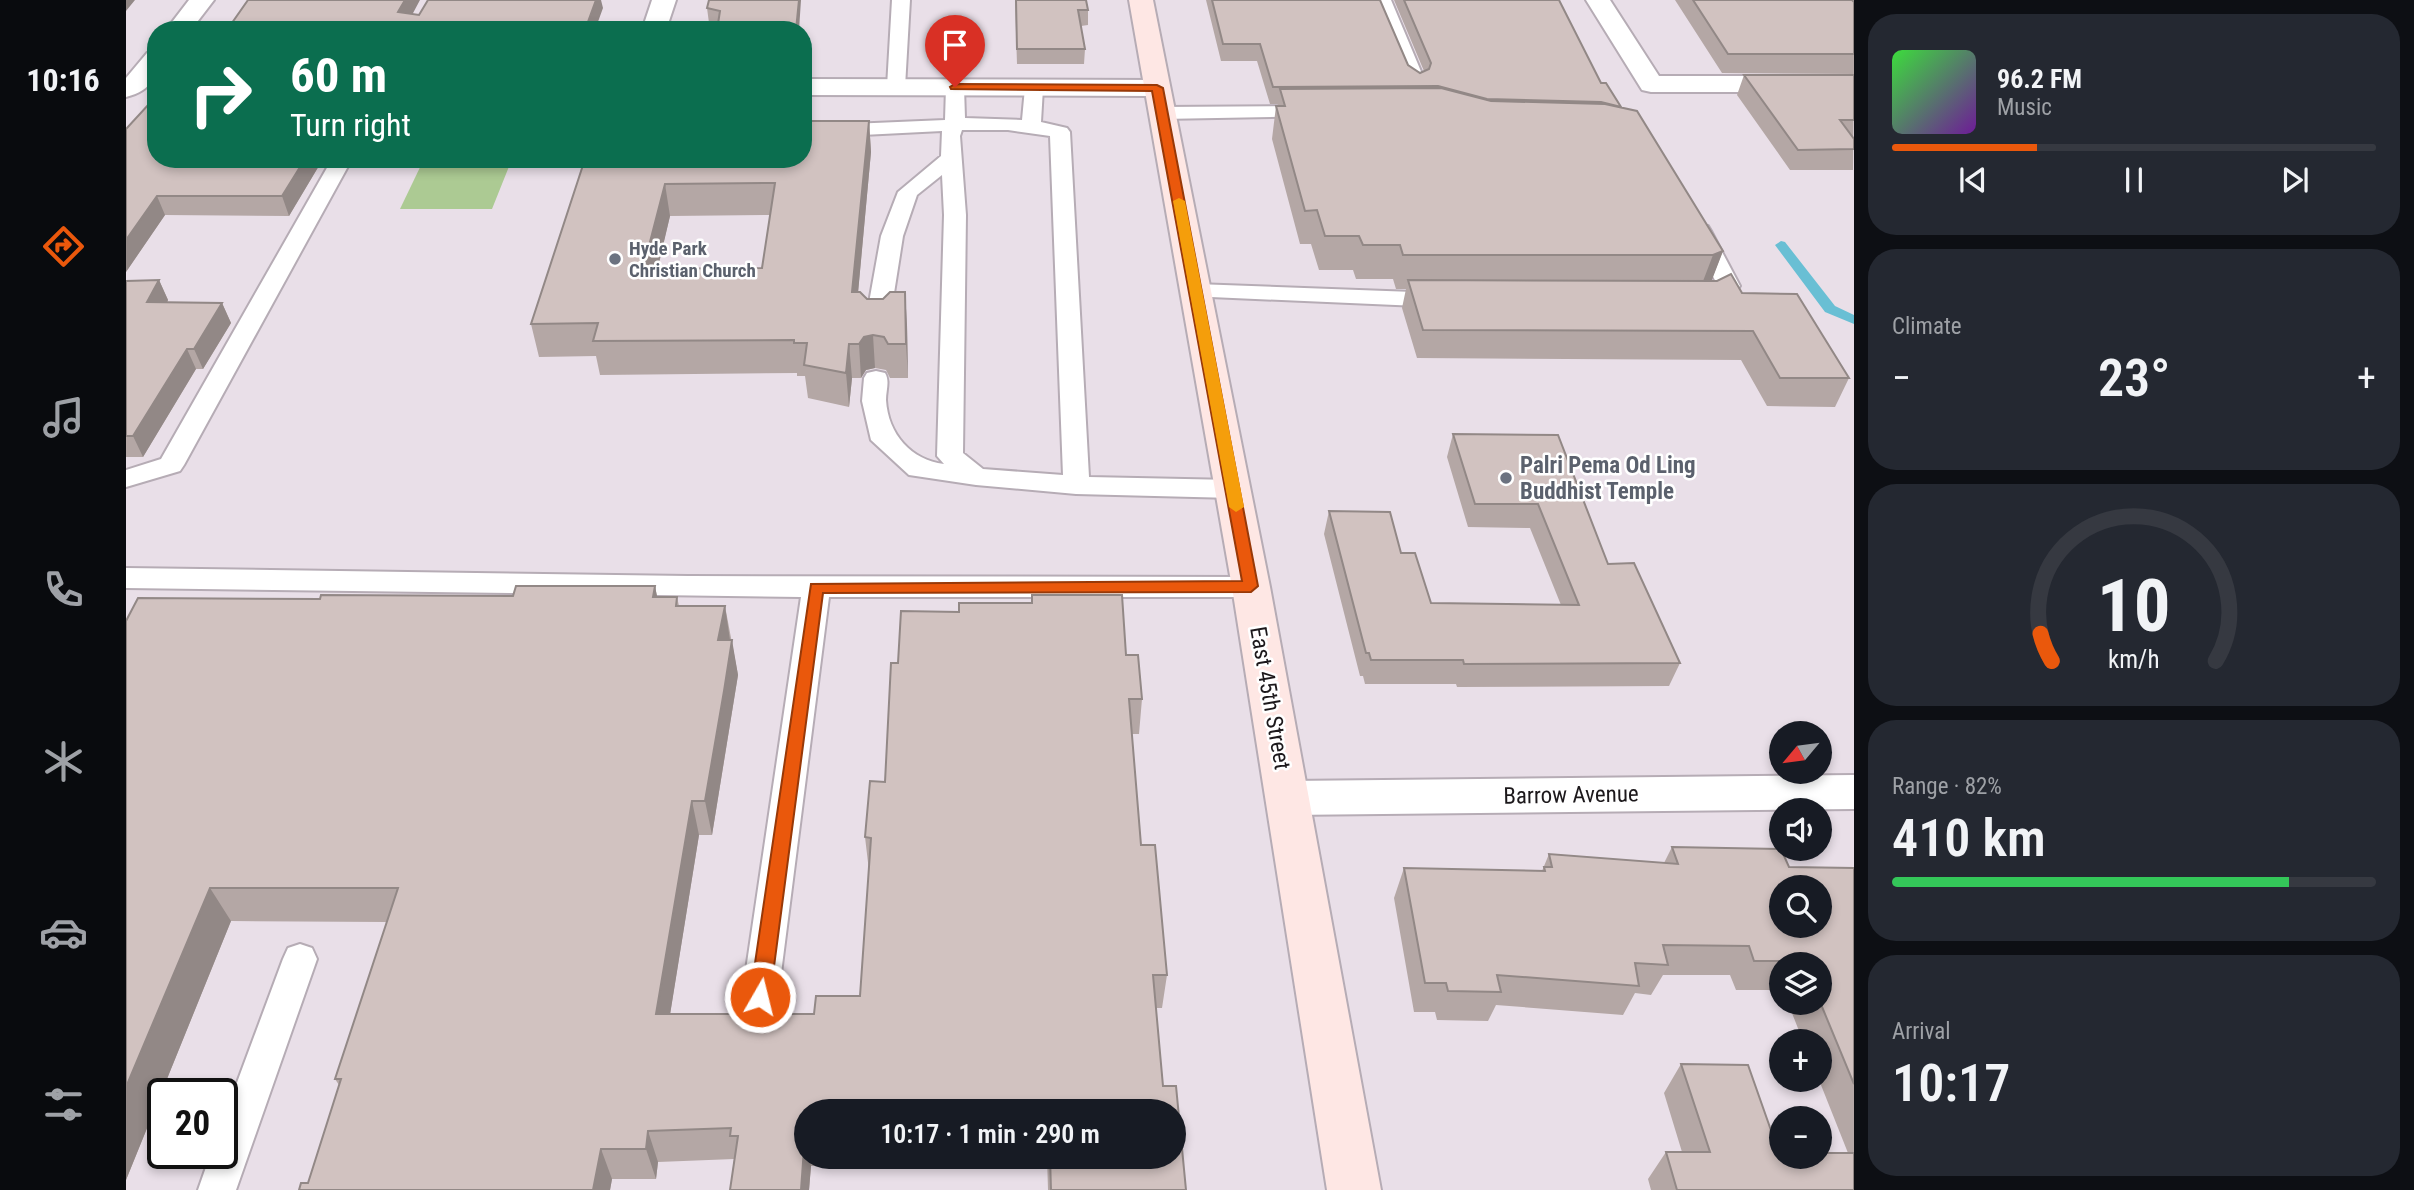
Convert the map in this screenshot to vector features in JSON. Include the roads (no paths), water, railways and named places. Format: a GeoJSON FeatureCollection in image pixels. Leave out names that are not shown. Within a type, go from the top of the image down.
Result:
{"type":"FeatureCollection","features":[{"type":"Feature","properties":{"kind":"main road","name":"East 45th Street"},"geometry":{"type":"LineString","coordinates":[[1141,0],[1251,586],[1354,1190]]}},
{"type":"Feature","properties":{"kind":"street"},"geometry":{"type":"LineString","coordinates":[[185,21],[202,0]]}},
{"type":"Feature","properties":{"kind":"street"},"geometry":{"type":"LineString","coordinates":[[657,21],[664,0]]}},
{"type":"Feature","properties":{"kind":"street"},"geometry":{"type":"LineString","coordinates":[[1598,0],[1651,85],[1854,84]]}},
{"type":"Feature","properties":{"kind":"street"},"geometry":{"type":"LineString","coordinates":[[135,87],[147,70]]}},
{"type":"Feature","properties":{"kind":"street"},"geometry":{"type":"LineString","coordinates":[[812,87],[1034,88],[1160,100]]}},
{"type":"Feature","properties":{"kind":"street","name":"Barrow Avenue"},"geometry":{"type":"LineString","coordinates":[[1288,798],[1854,792]]}},
{"type":"Feature","properties":{"kind":"lane"},"geometry":{"type":"LineString","coordinates":[[896,87],[901,0]]}},
{"type":"Feature","properties":{"kind":"lane"},"geometry":{"type":"LineString","coordinates":[[1382,0],[1416,81]]}},
{"type":"Feature","properties":{"kind":"lane"},"geometry":{"type":"LineString","coordinates":[[955,87],[955,125],[950,136],[955,215],[950,456],[976,477]]}},
{"type":"Feature","properties":{"kind":"lane"},"geometry":{"type":"LineString","coordinates":[[1031,126],[1034,88]]}},
{"type":"Feature","properties":{"kind":"lane"},"geometry":{"type":"LineString","coordinates":[[1160,100],[1339,112]]}},
{"type":"Feature","properties":{"kind":"lane"},"geometry":{"type":"LineString","coordinates":[[812,132],[991,122],[1060,132],[1076,485]]}},
{"type":"Feature","properties":{"kind":"lane"},"geometry":{"type":"LineString","coordinates":[[877,326],[892,236],[908,192],[951,158]]}},
{"type":"Feature","properties":{"kind":"lane"},"geometry":{"type":"LineString","coordinates":[[126,479],[171,465],[337,168]]}},
{"type":"Feature","properties":{"kind":"lane"},"geometry":{"type":"LineString","coordinates":[[1679,299],[1706,299],[1729,286],[1693,217]]}},
{"type":"Feature","properties":{"kind":"lane"},"geometry":{"type":"LineString","coordinates":[[1195,291],[1465,300]]}},
{"type":"Feature","properties":{"kind":"lane"},"geometry":{"type":"LineString","coordinates":[[876,378],[874,401],[884,440],[918,469],[976,477],[1076,485],[1233,489]]}},
{"type":"Feature","properties":{"kind":"lane"},"geometry":{"type":"LineString","coordinates":[[126,578],[502,586],[1251,586]]}},
{"type":"Feature","properties":{"kind":"lane"},"geometry":{"type":"LineString","coordinates":[[760,997],[816,587]]}},
{"type":"Feature","properties":{"kind":"lane"},"geometry":{"type":"LineString","coordinates":[[217,1190],[300,959]]}},
{"type":"Feature","properties":{"kind":"waterway"},"geometry":{"type":"LineString","coordinates":[[1781,245],[1830,309],[1854,320]]}},
{"type":"Feature","properties":{"kind":"place","name":"Hyde Park Christian Church"},"geometry":{"type":"Point","coordinates":[615,259]}},
{"type":"Feature","properties":{"kind":"place","name":"Palri Pema Od Ling Buddhist Temple"},"geometry":{"type":"Point","coordinates":[1506,478]}}]}
